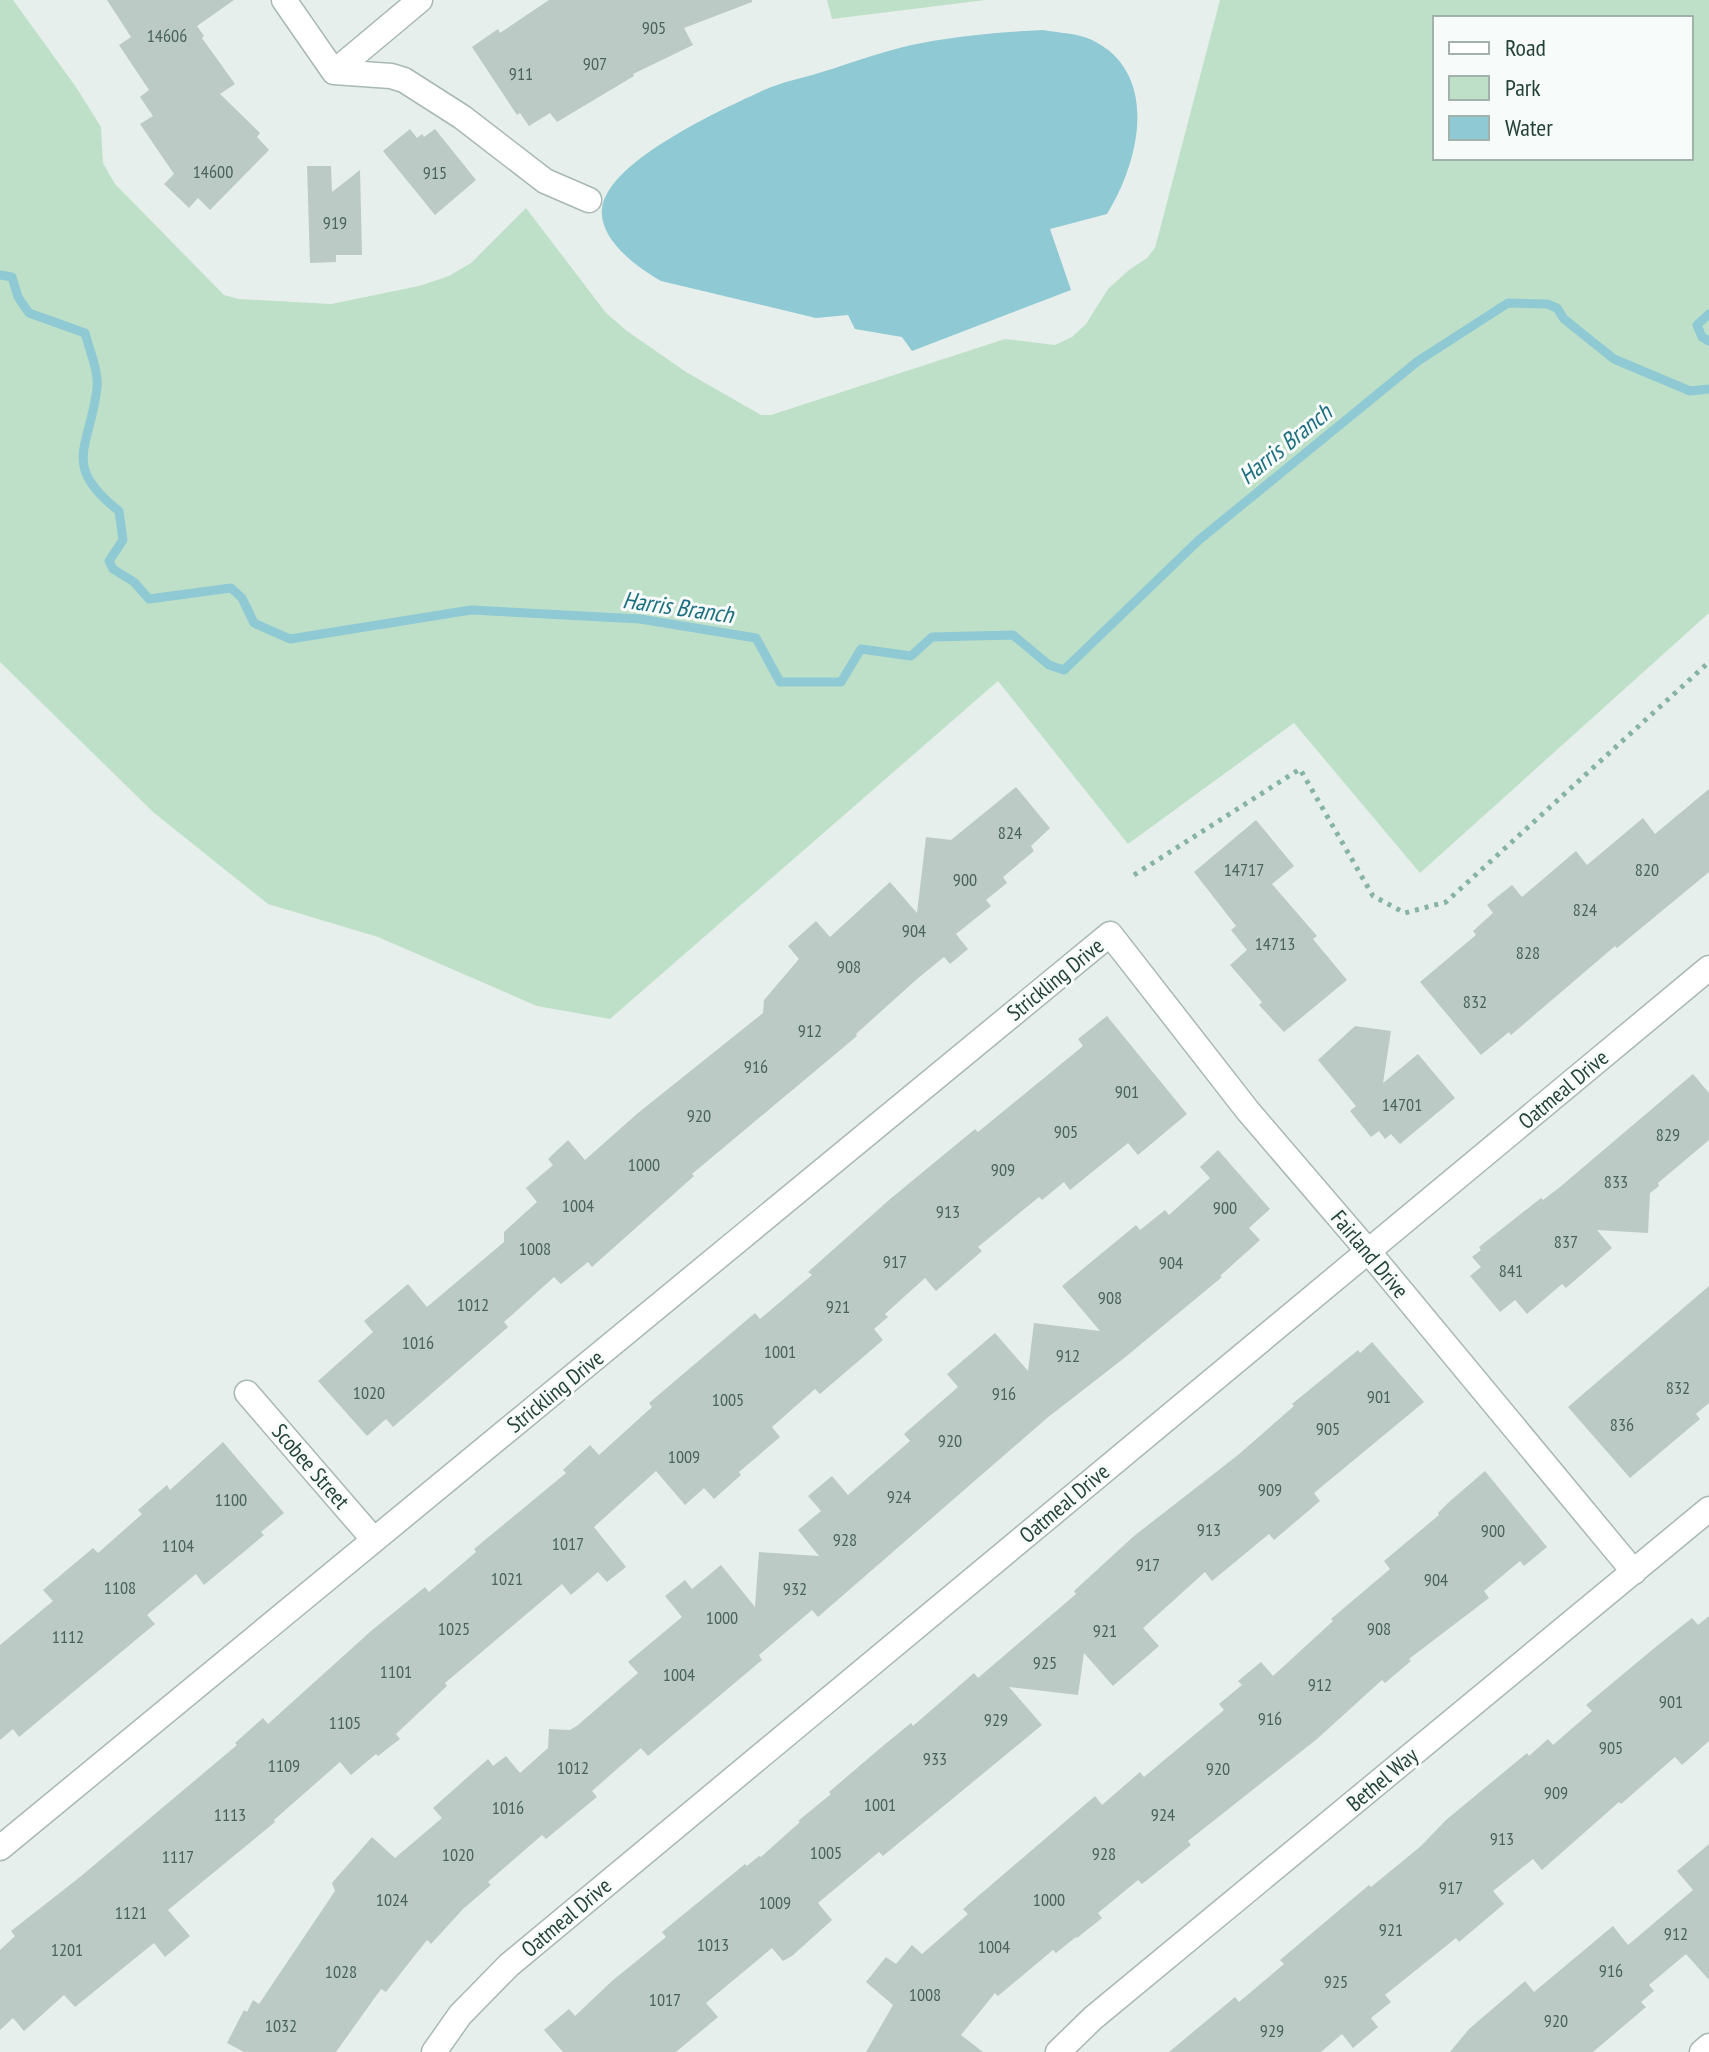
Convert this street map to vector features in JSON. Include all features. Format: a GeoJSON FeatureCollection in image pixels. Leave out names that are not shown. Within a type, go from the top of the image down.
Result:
{"type":"FeatureCollection","features":[{"type":"Feature","properties":{"kind":"street"},"geometry":{"type":"LineString","coordinates":[[284,0],[334,72]]}},
{"type":"Feature","properties":{"kind":"street"},"geometry":{"type":"LineString","coordinates":[[334,72],[420,0]]}},
{"type":"Feature","properties":{"kind":"street"},"geometry":{"type":"LineString","coordinates":[[334,72],[391,76],[404,80],[462,117],[545,181],[589,200]]}},
{"type":"Feature","properties":{"kind":"street","name":"Fairland Drive"},"geometry":{"type":"LineString","coordinates":[[1110,934],[1248,1111],[1634,1572]]}},
{"type":"Feature","properties":{"kind":"street","name":"Strickling Drive"},"geometry":{"type":"LineString","coordinates":[[0,1848],[1110,934]]}},
{"type":"Feature","properties":{"kind":"street","name":"Oatmeal Drive"},"geometry":{"type":"LineString","coordinates":[[434,2052],[460,2015],[509,1965],[1709,968]]}},
{"type":"Feature","properties":{"kind":"street","name":"Scobee Street"},"geometry":{"type":"LineString","coordinates":[[247,1393],[374,1540]]}},
{"type":"Feature","properties":{"kind":"street","name":"Bethel Way"},"geometry":{"type":"LineString","coordinates":[[1058,2052],[1105,2008],[1709,1509]]}},
{"type":"Feature","properties":{"kind":"street"},"geometry":{"type":"LineString","coordinates":[[1702,2052],[1709,2046]]}},
{"type":"Feature","properties":{"kind":"path"},"geometry":{"type":"LineString","coordinates":[[1134,875],[1300,769],[1373,896],[1405,913],[1446,902],[1709,662]]}},
{"type":"Feature","properties":{"kind":"green space"},"geometry":{"type":"Polygon","coordinates":[[[0,0],[13,0],[101,127],[103,163],[115,184],[224,295],[239,299],[331,304],[419,286],[449,276],[471,263],[526,208],[606,313],[627,331],[686,372],[761,415],[771,415],[1005,339],[1055,345],[1072,337],[1086,324],[1108,289],[1155,248],[1220,0],[1709,0],[1709,613],[1420,873],[1294,723],[1128,844],[998,681],[610,1019],[537,1006],[378,937],[268,904],[153,812],[0,662],[0,0]]]}},
{"type":"Feature","properties":{"kind":"green space"},"geometry":{"type":"Polygon","coordinates":[[[827,0],[985,0],[832,19],[827,0]]]}},
{"type":"Feature","properties":{"kind":"water"},"geometry":{"type":"Polygon","coordinates":[[[1043,30],[1092,40],[1114,55],[1128,74],[1135,96],[1135,144],[1119,193],[1107,214],[1050,229],[1071,290],[912,351],[902,337],[855,329],[848,315],[816,318],[661,281],[631,261],[607,232],[602,209],[609,191],[624,173],[645,155],[696,123],[764,90],[909,46],[967,36],[1043,30]]]}},
{"type":"Feature","properties":{"kind":"building"},"geometry":{"type":"Polygon","coordinates":[[[107,0],[234,0],[197,26],[235,84],[220,94],[260,133],[257,137],[269,150],[210,210],[198,198],[189,208],[164,184],[174,174],[140,124],[153,116],[140,97],[149,90],[119,45],[131,37],[107,0]]]}},
{"type":"Feature","properties":{"kind":"building"},"geometry":{"type":"Polygon","coordinates":[[[549,0],[752,2],[684,28],[693,45],[633,74],[557,122],[550,113],[529,126],[520,113],[517,115],[472,47],[498,29],[500,33],[549,0]]]}},
{"type":"Feature","properties":{"kind":"building"},"geometry":{"type":"Polygon","coordinates":[[[410,129],[417,138],[435,129],[476,180],[435,215],[383,151],[410,129]]]}},
{"type":"Feature","properties":{"kind":"building"},"geometry":{"type":"Polygon","coordinates":[[[307,166],[331,166],[332,192],[360,170],[362,255],[336,255],[336,262],[310,263],[307,166]]]}},
{"type":"Feature","properties":{"kind":"building"},"geometry":{"type":"Polygon","coordinates":[[[1016,787],[1050,828],[1031,846],[1034,851],[1003,877],[1007,883],[986,900],[991,906],[956,934],[968,949],[950,964],[944,957],[917,979],[857,1036],[692,1174],[694,1176],[592,1267],[588,1262],[561,1284],[554,1277],[504,1322],[508,1327],[393,1427],[386,1419],[367,1436],[318,1381],[373,1332],[364,1321],[408,1284],[427,1307],[504,1242],[504,1232],[537,1202],[526,1188],[553,1165],[548,1159],[568,1140],[585,1160],[638,1113],[763,1013],[764,1000],[799,959],[788,946],[816,921],[830,937],[890,882],[917,913],[926,837],[951,840],[1016,787]]]}},
{"type":"Feature","properties":{"kind":"building"},"geometry":{"type":"Polygon","coordinates":[[[1709,789],[1709,872],[1617,948],[1615,946],[1511,1035],[1509,1032],[1481,1055],[1420,982],[1476,935],[1473,931],[1493,913],[1487,905],[1512,885],[1522,897],[1576,851],[1587,865],[1643,818],[1655,834],[1709,789]]]}},
{"type":"Feature","properties":{"kind":"building"},"geometry":{"type":"Polygon","coordinates":[[[1256,820],[1294,866],[1272,884],[1317,936],[1313,939],[1347,980],[1284,1032],[1259,1005],[1262,1002],[1230,965],[1247,950],[1231,930],[1236,926],[1194,872],[1256,820]]]}},
{"type":"Feature","properties":{"kind":"building"},"geometry":{"type":"Polygon","coordinates":[[[1107,1016],[1187,1114],[1138,1155],[1128,1143],[1070,1190],[1064,1182],[1042,1200],[1039,1197],[978,1247],[982,1251],[936,1291],[925,1278],[885,1314],[888,1317],[874,1329],[883,1340],[820,1394],[815,1389],[772,1427],[780,1437],[739,1472],[741,1475],[714,1499],[704,1488],[685,1505],[656,1471],[594,1527],[626,1567],[607,1582],[598,1572],[571,1595],[562,1584],[445,1683],[447,1686],[396,1734],[400,1739],[351,1775],[340,1762],[275,1822],[168,1910],[190,1936],[165,1957],[154,1943],[75,2007],[64,1995],[24,2031],[13,2018],[0,2030],[0,1950],[15,1936],[11,1931],[237,1745],[235,1743],[263,1718],[268,1724],[371,1631],[425,1587],[429,1592],[476,1552],[474,1549],[566,1473],[563,1470],[590,1445],[599,1455],[652,1407],[649,1403],[755,1313],[760,1319],[812,1275],[808,1272],[889,1200],[1083,1046],[1078,1039],[1107,1016]]]}},
{"type":"Feature","properties":{"kind":"building"},"geometry":{"type":"Polygon","coordinates":[[[1355,1026],[1391,1031],[1383,1083],[1418,1054],[1455,1098],[1400,1144],[1391,1134],[1385,1139],[1379,1131],[1371,1137],[1350,1111],[1356,1106],[1318,1060],[1355,1026]]]}},
{"type":"Feature","properties":{"kind":"building"},"geometry":{"type":"Polygon","coordinates":[[[1693,1074],[1709,1093],[1709,1140],[1650,1193],[1648,1233],[1597,1230],[1612,1248],[1566,1288],[1562,1284],[1527,1314],[1515,1300],[1500,1312],[1470,1276],[1481,1267],[1472,1257],[1481,1250],[1479,1247],[1541,1198],[1543,1200],[1560,1187],[1693,1074]]]}},
{"type":"Feature","properties":{"kind":"building"},"geometry":{"type":"Polygon","coordinates":[[[1218,1150],[1270,1209],[1249,1228],[1260,1240],[1222,1277],[1047,1418],[818,1617],[812,1610],[759,1655],[762,1660],[648,1756],[641,1748],[592,1791],[597,1797],[546,1839],[542,1835],[488,1882],[491,1885],[463,1909],[431,1944],[427,1940],[386,1992],[381,1989],[336,2052],[244,2052],[227,2043],[244,2010],[247,2012],[253,2000],[259,2004],[335,1891],[332,1883],[372,1837],[395,1858],[442,1818],[433,1808],[488,1759],[493,1766],[506,1756],[520,1773],[548,1748],[549,1729],[570,1730],[578,1725],[638,1673],[628,1662],[682,1617],[665,1596],[685,1580],[692,1589],[721,1565],[755,1607],[759,1552],[819,1556],[798,1530],[821,1511],[808,1496],[832,1476],[848,1495],[910,1441],[904,1434],[958,1387],[947,1374],[995,1333],[1028,1371],[1034,1323],[1100,1331],[1062,1286],[1136,1225],[1140,1230],[1165,1210],[1169,1215],[1210,1178],[1200,1167],[1218,1150]]]}},
{"type":"Feature","properties":{"kind":"building"},"geometry":{"type":"Polygon","coordinates":[[[1709,1286],[1709,1403],[1696,1414],[1700,1419],[1630,1478],[1568,1407],[1709,1286]]]}},
{"type":"Feature","properties":{"kind":"building"},"geometry":{"type":"Polygon","coordinates":[[[1372,1342],[1424,1402],[1314,1493],[1320,1501],[1274,1540],[1269,1534],[1212,1581],[1205,1572],[1143,1628],[1159,1646],[1113,1686],[1084,1653],[1078,1695],[1009,1687],[1042,1725],[883,1856],[879,1852],[818,1903],[832,1920],[792,1956],[783,1961],[772,1948],[706,2003],[718,2017],[676,2052],[563,2052],[544,2030],[569,2009],[575,2016],[666,1937],[662,1932],[745,1864],[747,1866],[761,1857],[831,1794],[829,1792],[911,1723],[913,1726],[974,1673],[978,1678],[1076,1594],[1074,1591],[1134,1536],[1238,1455],[1294,1406],[1292,1404],[1372,1342]]]}},
{"type":"Feature","properties":{"kind":"building"},"geometry":{"type":"Polygon","coordinates":[[[223,1442],[284,1513],[261,1532],[264,1535],[204,1585],[196,1574],[147,1615],[155,1624],[19,1737],[13,1729],[0,1740],[0,1645],[53,1601],[43,1590],[93,1548],[98,1553],[142,1514],[138,1510],[167,1485],[170,1490],[223,1442]]]}},
{"type":"Feature","properties":{"kind":"building"},"geometry":{"type":"Polygon","coordinates":[[[1485,1471],[1547,1547],[1524,1566],[1520,1561],[1484,1591],[1489,1598],[1409,1659],[1411,1661],[1385,1683],[1382,1680],[1317,1739],[1188,1841],[1191,1845],[1142,1884],[1138,1880],[1098,1913],[1102,1918],[1056,1953],[1053,1950],[998,1996],[995,1993],[961,2035],[983,2052],[866,2052],[893,2005],[866,1982],[886,1957],[896,1964],[912,1945],[922,1954],[968,1914],[963,1909],[1095,1796],[1102,1805],[1140,1772],[1144,1777],[1224,1710],[1219,1704],[1242,1685],[1238,1681],[1261,1662],[1273,1676],[1333,1621],[1331,1619],[1390,1569],[1384,1561],[1485,1471]]]}},
{"type":"Feature","properties":{"kind":"building"},"geometry":{"type":"Polygon","coordinates":[[[1709,1616],[1709,1741],[1682,1765],[1675,1757],[1542,1870],[1533,1859],[1493,1891],[1504,1904],[1459,1942],[1456,1938],[1385,1995],[1391,2002],[1371,2018],[1378,2027],[1353,2048],[1342,2034],[1321,2052],[1169,2052],[1235,1997],[1239,2002],[1284,1964],[1280,1960],[1421,1846],[1446,1820],[1527,1753],[1529,1756],[1548,1739],[1553,1745],[1592,1711],[1586,1705],[1658,1645],[1692,1618],[1698,1625],[1709,1616]]]}},
{"type":"Feature","properties":{"kind":"building"},"geometry":{"type":"Polygon","coordinates":[[[1709,1844],[1709,1980],[1686,1954],[1649,1985],[1654,1991],[1641,2002],[1646,2007],[1593,2052],[1450,2052],[1469,2029],[1525,1981],[1534,1992],[1613,1926],[1628,1945],[1693,1890],[1677,1871],[1709,1844]]]}},
{"type":"Feature","properties":{"kind":"waterway","name":"Harris Branch"},"geometry":{"type":"LineString","coordinates":[[0,275],[12,277],[18,297],[29,313],[85,333],[97,388],[85,441],[84,468],[101,495],[119,511],[123,540],[109,561],[113,569],[134,582],[149,599],[231,588],[242,598],[254,623],[290,639],[471,610],[640,619],[756,638],[780,682],[841,682],[861,649],[911,656],[932,637],[1013,635],[1049,665],[1064,670],[1199,540],[1418,361],[1508,303],[1547,304],[1557,308],[1564,319],[1614,359],[1690,391],[1709,389]]}},
{"type":"Feature","properties":{"kind":"waterway","name":"Harris Branch"},"geometry":{"type":"LineString","coordinates":[[1709,314],[1697,325],[1702,337],[1709,341]]}}]}
